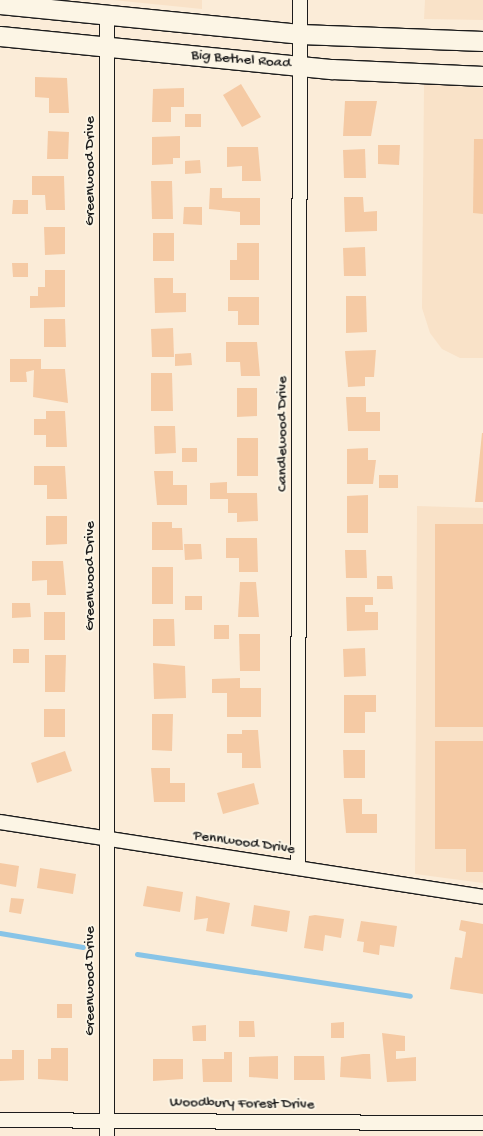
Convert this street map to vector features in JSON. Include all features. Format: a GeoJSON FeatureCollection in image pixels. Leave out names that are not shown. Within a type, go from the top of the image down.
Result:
{"type":"FeatureCollection","features":[{"type":"Feature","properties":{"kind":"main road","name":"Big Bethel Road"},"geometry":{"type":"LineString","coordinates":[[0,4],[300,34],[483,41]]}},
{"type":"Feature","properties":{"kind":"main road","name":"Big Bethel Road"},"geometry":{"type":"LineString","coordinates":[[0,36],[300,66],[483,76]]}},
{"type":"Feature","properties":{"kind":"street","name":"Candlewood Drive"},"geometry":{"type":"LineString","coordinates":[[298,867],[300,0]]}},
{"type":"Feature","properties":{"kind":"street","name":"Greenwood Drive"},"geometry":{"type":"LineString","coordinates":[[107,1136],[108,15]]}},
{"type":"Feature","properties":{"kind":"street","name":"Pennwood Drive"},"geometry":{"type":"LineString","coordinates":[[0,822],[483,897]]}},
{"type":"Feature","properties":{"kind":"street","name":"Woodbury Forest Drive"},"geometry":{"type":"LineString","coordinates":[[0,1120],[107,1119],[483,1123]]}},
{"type":"Feature","properties":{"kind":"shaded area"},"geometry":{"type":"Polygon","coordinates":[[[113,0],[202,0],[202,9],[113,0]]]}},
{"type":"Feature","properties":{"kind":"shaded area"},"geometry":{"type":"Polygon","coordinates":[[[425,0],[483,0],[483,20],[424,19],[425,0]]]}},
{"type":"Feature","properties":{"kind":"shaded area"},"geometry":{"type":"Polygon","coordinates":[[[424,84],[483,88],[483,358],[460,358],[442,349],[430,333],[422,308],[424,84]]]}},
{"type":"Feature","properties":{"kind":"shaded area"},"geometry":{"type":"Polygon","coordinates":[[[417,506],[483,508],[483,883],[415,874],[417,506]]]}},
{"type":"Feature","properties":{"kind":"building"},"geometry":{"type":"Polygon","coordinates":[[[35,77],[67,78],[69,113],[49,113],[49,98],[35,97],[35,77]]]}},
{"type":"Feature","properties":{"kind":"building"},"geometry":{"type":"Polygon","coordinates":[[[241,84],[261,117],[242,127],[223,95],[241,84]]]}},
{"type":"Feature","properties":{"kind":"building"},"geometry":{"type":"Polygon","coordinates":[[[184,88],[184,107],[171,107],[171,122],[152,122],[153,89],[184,88]]]}},
{"type":"Feature","properties":{"kind":"building"},"geometry":{"type":"Polygon","coordinates":[[[345,101],[377,101],[371,136],[343,136],[345,101]]]}},
{"type":"Feature","properties":{"kind":"building"},"geometry":{"type":"Polygon","coordinates":[[[185,114],[201,114],[201,127],[185,127],[185,114]]]}},
{"type":"Feature","properties":{"kind":"building"},"geometry":{"type":"Polygon","coordinates":[[[48,131],[69,132],[68,159],[47,159],[48,131]]]}},
{"type":"Feature","properties":{"kind":"building"},"geometry":{"type":"Polygon","coordinates":[[[180,136],[180,158],[173,158],[173,164],[152,165],[152,137],[180,136]]]}},
{"type":"Feature","properties":{"kind":"building"},"geometry":{"type":"Polygon","coordinates":[[[474,139],[483,139],[483,214],[473,213],[474,139]]]}},
{"type":"Feature","properties":{"kind":"building"},"geometry":{"type":"Polygon","coordinates":[[[378,145],[400,145],[399,165],[378,164],[378,145]]]}},
{"type":"Feature","properties":{"kind":"building"},"geometry":{"type":"Polygon","coordinates":[[[227,147],[258,147],[261,181],[242,181],[242,166],[227,167],[227,147]]]}},
{"type":"Feature","properties":{"kind":"building"},"geometry":{"type":"Polygon","coordinates":[[[365,149],[366,178],[344,178],[343,150],[365,149]]]}},
{"type":"Feature","properties":{"kind":"building"},"geometry":{"type":"Polygon","coordinates":[[[200,160],[201,173],[185,174],[185,161],[200,160]]]}},
{"type":"Feature","properties":{"kind":"building"},"geometry":{"type":"Polygon","coordinates":[[[32,176],[64,176],[65,210],[46,210],[45,195],[32,195],[32,176]]]}},
{"type":"Feature","properties":{"kind":"building"},"geometry":{"type":"Polygon","coordinates":[[[151,181],[172,181],[173,219],[152,219],[151,181]]]}},
{"type":"Feature","properties":{"kind":"building"},"geometry":{"type":"Polygon","coordinates":[[[210,188],[222,188],[222,198],[260,198],[260,225],[240,225],[240,212],[209,209],[210,188]]]}},
{"type":"Feature","properties":{"kind":"building"},"geometry":{"type":"Polygon","coordinates":[[[344,197],[363,197],[364,212],[377,211],[377,231],[345,232],[344,197]]]}},
{"type":"Feature","properties":{"kind":"building"},"geometry":{"type":"Polygon","coordinates":[[[13,200],[28,200],[28,214],[12,214],[13,200]]]}},
{"type":"Feature","properties":{"kind":"building"},"geometry":{"type":"Polygon","coordinates":[[[184,207],[202,207],[202,225],[183,224],[184,207]]]}},
{"type":"Feature","properties":{"kind":"building"},"geometry":{"type":"Polygon","coordinates":[[[44,227],[65,227],[65,254],[45,255],[44,227]]]}},
{"type":"Feature","properties":{"kind":"building"},"geometry":{"type":"Polygon","coordinates":[[[153,233],[174,233],[174,261],[153,261],[153,233]]]}},
{"type":"Feature","properties":{"kind":"building"},"geometry":{"type":"Polygon","coordinates":[[[237,243],[259,243],[259,280],[230,280],[230,260],[237,260],[237,243]]]}},
{"type":"Feature","properties":{"kind":"building"},"geometry":{"type":"Polygon","coordinates":[[[365,247],[366,276],[344,276],[343,248],[365,247]]]}},
{"type":"Feature","properties":{"kind":"building"},"geometry":{"type":"Polygon","coordinates":[[[12,263],[28,263],[28,277],[13,277],[12,263]]]}},
{"type":"Feature","properties":{"kind":"building"},"geometry":{"type":"Polygon","coordinates":[[[45,270],[65,270],[65,307],[30,308],[30,296],[38,296],[38,287],[45,287],[45,270]]]}},
{"type":"Feature","properties":{"kind":"building"},"geometry":{"type":"Polygon","coordinates":[[[154,278],[173,278],[173,293],[186,293],[186,312],[155,313],[154,278]]]}},
{"type":"Feature","properties":{"kind":"building"},"geometry":{"type":"Polygon","coordinates":[[[346,296],[366,296],[367,332],[346,333],[346,296]]]}},
{"type":"Feature","properties":{"kind":"building"},"geometry":{"type":"Polygon","coordinates":[[[228,297],[259,297],[259,325],[238,325],[238,311],[228,311],[228,297]]]}},
{"type":"Feature","properties":{"kind":"building"},"geometry":{"type":"Polygon","coordinates":[[[44,319],[65,319],[66,347],[44,347],[44,319]]]}},
{"type":"Feature","properties":{"kind":"building"},"geometry":{"type":"Polygon","coordinates":[[[173,328],[174,357],[152,357],[151,329],[173,328]]]}},
{"type":"Feature","properties":{"kind":"building"},"geometry":{"type":"Polygon","coordinates":[[[226,342],[257,342],[260,376],[241,376],[240,362],[226,362],[226,342]]]}},
{"type":"Feature","properties":{"kind":"building"},"geometry":{"type":"Polygon","coordinates":[[[376,350],[374,377],[365,377],[365,386],[348,387],[345,351],[376,350]]]}},
{"type":"Feature","properties":{"kind":"building"},"geometry":{"type":"Polygon","coordinates":[[[191,353],[192,365],[175,366],[175,354],[191,353]]]}},
{"type":"Feature","properties":{"kind":"building"},"geometry":{"type":"Polygon","coordinates":[[[10,359],[41,359],[41,369],[65,369],[68,403],[33,397],[34,370],[26,372],[27,382],[10,382],[10,359]]]}},
{"type":"Feature","properties":{"kind":"building"},"geometry":{"type":"Polygon","coordinates":[[[151,373],[172,373],[173,411],[151,411],[151,373]]]}},
{"type":"Feature","properties":{"kind":"building"},"geometry":{"type":"Polygon","coordinates":[[[237,388],[257,388],[257,416],[237,417],[237,388]]]}},
{"type":"Feature","properties":{"kind":"building"},"geometry":{"type":"Polygon","coordinates":[[[346,397],[366,397],[366,412],[380,412],[380,431],[348,431],[346,397]]]}},
{"type":"Feature","properties":{"kind":"building"},"geometry":{"type":"Polygon","coordinates":[[[46,411],[65,411],[67,447],[46,447],[46,435],[34,435],[34,419],[46,419],[46,411]]]}},
{"type":"Feature","properties":{"kind":"building"},"geometry":{"type":"Polygon","coordinates":[[[154,426],[175,426],[176,453],[155,454],[154,426]]]}},
{"type":"Feature","properties":{"kind":"building"},"geometry":{"type":"Polygon","coordinates":[[[482,433],[483,502],[475,502],[482,433]]]}},
{"type":"Feature","properties":{"kind":"building"},"geometry":{"type":"Polygon","coordinates":[[[237,438],[258,438],[258,476],[237,476],[237,438]]]}},
{"type":"Feature","properties":{"kind":"building"},"geometry":{"type":"Polygon","coordinates":[[[182,448],[197,448],[197,462],[182,462],[182,448]]]}},
{"type":"Feature","properties":{"kind":"building"},"geometry":{"type":"Polygon","coordinates":[[[368,448],[368,460],[376,460],[373,484],[347,484],[347,449],[368,448]]]}},
{"type":"Feature","properties":{"kind":"building"},"geometry":{"type":"Polygon","coordinates":[[[34,466],[65,466],[67,499],[47,499],[47,485],[34,485],[34,466]]]}},
{"type":"Feature","properties":{"kind":"building"},"geometry":{"type":"Polygon","coordinates":[[[154,471],[173,471],[173,485],[187,485],[187,505],[157,505],[154,471]]]}},
{"type":"Feature","properties":{"kind":"building"},"geometry":{"type":"Polygon","coordinates":[[[379,475],[398,475],[398,488],[379,488],[379,475]]]}},
{"type":"Feature","properties":{"kind":"building"},"geometry":{"type":"Polygon","coordinates":[[[227,482],[227,493],[257,493],[258,521],[237,522],[237,513],[228,513],[228,499],[210,499],[210,483],[227,482]]]}},
{"type":"Feature","properties":{"kind":"building"},"geometry":{"type":"Polygon","coordinates":[[[368,495],[368,533],[347,533],[347,496],[368,495]]]}},
{"type":"Feature","properties":{"kind":"building"},"geometry":{"type":"Polygon","coordinates":[[[46,516],[67,516],[67,544],[46,545],[46,516]]]}},
{"type":"Feature","properties":{"kind":"building"},"geometry":{"type":"Polygon","coordinates":[[[152,522],[172,522],[172,528],[182,528],[183,550],[152,550],[152,522]]]}},
{"type":"Feature","properties":{"kind":"building"},"geometry":{"type":"Polygon","coordinates":[[[435,524],[483,524],[483,727],[435,727],[435,524]]]}},
{"type":"Feature","properties":{"kind":"building"},"geometry":{"type":"Polygon","coordinates":[[[226,538],[257,538],[258,572],[239,572],[239,558],[226,558],[226,538]]]}},
{"type":"Feature","properties":{"kind":"building"},"geometry":{"type":"Polygon","coordinates":[[[184,544],[201,544],[202,559],[185,560],[184,544]]]}},
{"type":"Feature","properties":{"kind":"building"},"geometry":{"type":"Polygon","coordinates":[[[345,550],[366,550],[367,578],[346,578],[345,550]]]}},
{"type":"Feature","properties":{"kind":"building"},"geometry":{"type":"Polygon","coordinates":[[[32,561],[63,561],[66,595],[47,595],[47,580],[32,581],[32,561]]]}},
{"type":"Feature","properties":{"kind":"building"},"geometry":{"type":"Polygon","coordinates":[[[152,567],[173,567],[173,604],[152,604],[152,567]]]}},
{"type":"Feature","properties":{"kind":"building"},"geometry":{"type":"Polygon","coordinates":[[[377,576],[392,576],[393,589],[377,589],[377,576]]]}},
{"type":"Feature","properties":{"kind":"building"},"geometry":{"type":"Polygon","coordinates":[[[240,582],[256,582],[259,617],[238,617],[240,582]]]}},
{"type":"Feature","properties":{"kind":"building"},"geometry":{"type":"Polygon","coordinates":[[[185,596],[202,596],[202,610],[185,610],[185,596]]]}},
{"type":"Feature","properties":{"kind":"building"},"geometry":{"type":"Polygon","coordinates":[[[346,597],[373,597],[373,605],[365,605],[365,612],[378,612],[378,630],[347,631],[346,597]]]}},
{"type":"Feature","properties":{"kind":"building"},"geometry":{"type":"Polygon","coordinates":[[[12,603],[30,603],[31,617],[12,618],[12,603]]]}},
{"type":"Feature","properties":{"kind":"building"},"geometry":{"type":"Polygon","coordinates":[[[44,612],[65,612],[65,640],[44,640],[44,612]]]}},
{"type":"Feature","properties":{"kind":"building"},"geometry":{"type":"Polygon","coordinates":[[[153,619],[174,619],[175,646],[153,646],[153,619]]]}},
{"type":"Feature","properties":{"kind":"building"},"geometry":{"type":"Polygon","coordinates":[[[214,625],[229,625],[229,639],[214,639],[214,625]]]}},
{"type":"Feature","properties":{"kind":"building"},"geometry":{"type":"Polygon","coordinates":[[[239,634],[260,634],[260,671],[240,671],[239,634]]]}},
{"type":"Feature","properties":{"kind":"building"},"geometry":{"type":"Polygon","coordinates":[[[365,648],[366,676],[344,677],[343,649],[365,648]]]}},
{"type":"Feature","properties":{"kind":"building"},"geometry":{"type":"Polygon","coordinates":[[[13,649],[29,649],[29,663],[13,663],[13,649]]]}},
{"type":"Feature","properties":{"kind":"building"},"geometry":{"type":"Polygon","coordinates":[[[45,655],[66,655],[65,692],[45,692],[45,655]]]}},
{"type":"Feature","properties":{"kind":"building"},"geometry":{"type":"Polygon","coordinates":[[[153,663],[185,666],[186,698],[154,699],[153,663]]]}},
{"type":"Feature","properties":{"kind":"building"},"geometry":{"type":"Polygon","coordinates":[[[240,678],[240,688],[261,688],[261,717],[227,717],[227,693],[212,693],[212,679],[240,678]]]}},
{"type":"Feature","properties":{"kind":"building"},"geometry":{"type":"Polygon","coordinates":[[[344,695],[376,695],[376,712],[365,712],[365,733],[344,733],[344,695]]]}},
{"type":"Feature","properties":{"kind":"building"},"geometry":{"type":"Polygon","coordinates":[[[44,709],[65,709],[65,737],[44,737],[44,709]]]}},
{"type":"Feature","properties":{"kind":"building"},"geometry":{"type":"Polygon","coordinates":[[[152,714],[173,714],[172,751],[152,750],[152,714]]]}},
{"type":"Feature","properties":{"kind":"building"},"geometry":{"type":"Polygon","coordinates":[[[242,730],[258,730],[261,768],[242,768],[242,753],[227,753],[227,734],[242,734],[242,730]]]}},
{"type":"Feature","properties":{"kind":"building"},"geometry":{"type":"Polygon","coordinates":[[[435,741],[483,741],[483,872],[466,872],[466,849],[435,849],[435,741]]]}},
{"type":"Feature","properties":{"kind":"building"},"geometry":{"type":"Polygon","coordinates":[[[343,750],[365,750],[365,778],[344,778],[343,750]]]}},
{"type":"Feature","properties":{"kind":"building"},"geometry":{"type":"Polygon","coordinates":[[[65,751],[72,771],[37,783],[31,763],[65,751]]]}},
{"type":"Feature","properties":{"kind":"building"},"geometry":{"type":"Polygon","coordinates":[[[151,768],[170,768],[170,783],[185,783],[185,802],[154,802],[151,768]]]}},
{"type":"Feature","properties":{"kind":"building"},"geometry":{"type":"Polygon","coordinates":[[[254,783],[259,804],[223,814],[217,793],[254,783]]]}},
{"type":"Feature","properties":{"kind":"building"},"geometry":{"type":"Polygon","coordinates":[[[343,799],[362,799],[362,814],[377,814],[377,833],[346,833],[343,799]]]}},
{"type":"Feature","properties":{"kind":"building"},"geometry":{"type":"Polygon","coordinates":[[[0,863],[19,866],[16,887],[0,884],[0,863]]]}},
{"type":"Feature","properties":{"kind":"building"},"geometry":{"type":"Polygon","coordinates":[[[40,868],[76,874],[73,894],[37,888],[40,868]]]}},
{"type":"Feature","properties":{"kind":"building"},"geometry":{"type":"Polygon","coordinates":[[[147,886],[183,892],[180,912],[143,906],[147,886]]]}},
{"type":"Feature","properties":{"kind":"building"},"geometry":{"type":"Polygon","coordinates":[[[196,896],[230,903],[224,934],[206,931],[208,918],[194,920],[196,896]]]}},
{"type":"Feature","properties":{"kind":"building"},"geometry":{"type":"Polygon","coordinates":[[[11,898],[24,899],[21,914],[9,912],[11,898]]]}},
{"type":"Feature","properties":{"kind":"building"},"geometry":{"type":"Polygon","coordinates":[[[254,905],[290,911],[287,932],[251,926],[254,905]]]}},
{"type":"Feature","properties":{"kind":"building"},"geometry":{"type":"Polygon","coordinates":[[[315,915],[344,919],[341,938],[325,935],[323,951],[304,948],[309,916],[315,915]]]}},
{"type":"Feature","properties":{"kind":"building"},"geometry":{"type":"Polygon","coordinates":[[[461,920],[483,924],[483,994],[450,989],[455,957],[462,958],[466,932],[459,930],[461,920]]]}},
{"type":"Feature","properties":{"kind":"building"},"geometry":{"type":"Polygon","coordinates":[[[361,921],[397,926],[394,947],[380,945],[379,955],[363,952],[364,942],[357,941],[361,921]]]}},
{"type":"Feature","properties":{"kind":"building"},"geometry":{"type":"Polygon","coordinates":[[[57,1004],[72,1004],[72,1018],[57,1018],[57,1004]]]}},
{"type":"Feature","properties":{"kind":"building"},"geometry":{"type":"Polygon","coordinates":[[[239,1021],[254,1021],[255,1037],[239,1037],[239,1021]]]}},
{"type":"Feature","properties":{"kind":"building"},"geometry":{"type":"Polygon","coordinates":[[[344,1022],[344,1038],[331,1038],[331,1023],[344,1022]]]}},
{"type":"Feature","properties":{"kind":"building"},"geometry":{"type":"Polygon","coordinates":[[[206,1025],[206,1041],[193,1041],[192,1026],[206,1025]]]}},
{"type":"Feature","properties":{"kind":"building"},"geometry":{"type":"Polygon","coordinates":[[[382,1033],[405,1036],[405,1051],[396,1051],[396,1059],[416,1057],[416,1081],[387,1082],[382,1033]]]}},
{"type":"Feature","properties":{"kind":"building"},"geometry":{"type":"Polygon","coordinates":[[[51,1048],[68,1048],[68,1081],[38,1079],[38,1059],[51,1059],[51,1048]]]}},
{"type":"Feature","properties":{"kind":"building"},"geometry":{"type":"Polygon","coordinates":[[[12,1050],[24,1050],[24,1080],[0,1081],[0,1059],[12,1059],[12,1050]]]}},
{"type":"Feature","properties":{"kind":"building"},"geometry":{"type":"Polygon","coordinates":[[[224,1052],[232,1052],[232,1082],[203,1082],[202,1059],[224,1059],[224,1052]]]}},
{"type":"Feature","properties":{"kind":"building"},"geometry":{"type":"Polygon","coordinates":[[[370,1054],[371,1079],[340,1077],[341,1057],[370,1054]]]}},
{"type":"Feature","properties":{"kind":"building"},"geometry":{"type":"Polygon","coordinates":[[[278,1056],[278,1079],[249,1077],[249,1057],[278,1056]]]}},
{"type":"Feature","properties":{"kind":"building"},"geometry":{"type":"Polygon","coordinates":[[[294,1056],[324,1056],[325,1080],[294,1080],[294,1056]]]}},
{"type":"Feature","properties":{"kind":"building"},"geometry":{"type":"Polygon","coordinates":[[[153,1059],[183,1059],[183,1079],[153,1081],[153,1059]]]}},
{"type":"Feature","properties":{"kind":"waterway"},"geometry":{"type":"LineString","coordinates":[[0,933],[83,947]]}},
{"type":"Feature","properties":{"kind":"waterway"},"geometry":{"type":"LineString","coordinates":[[137,954],[410,996]]}}]}
